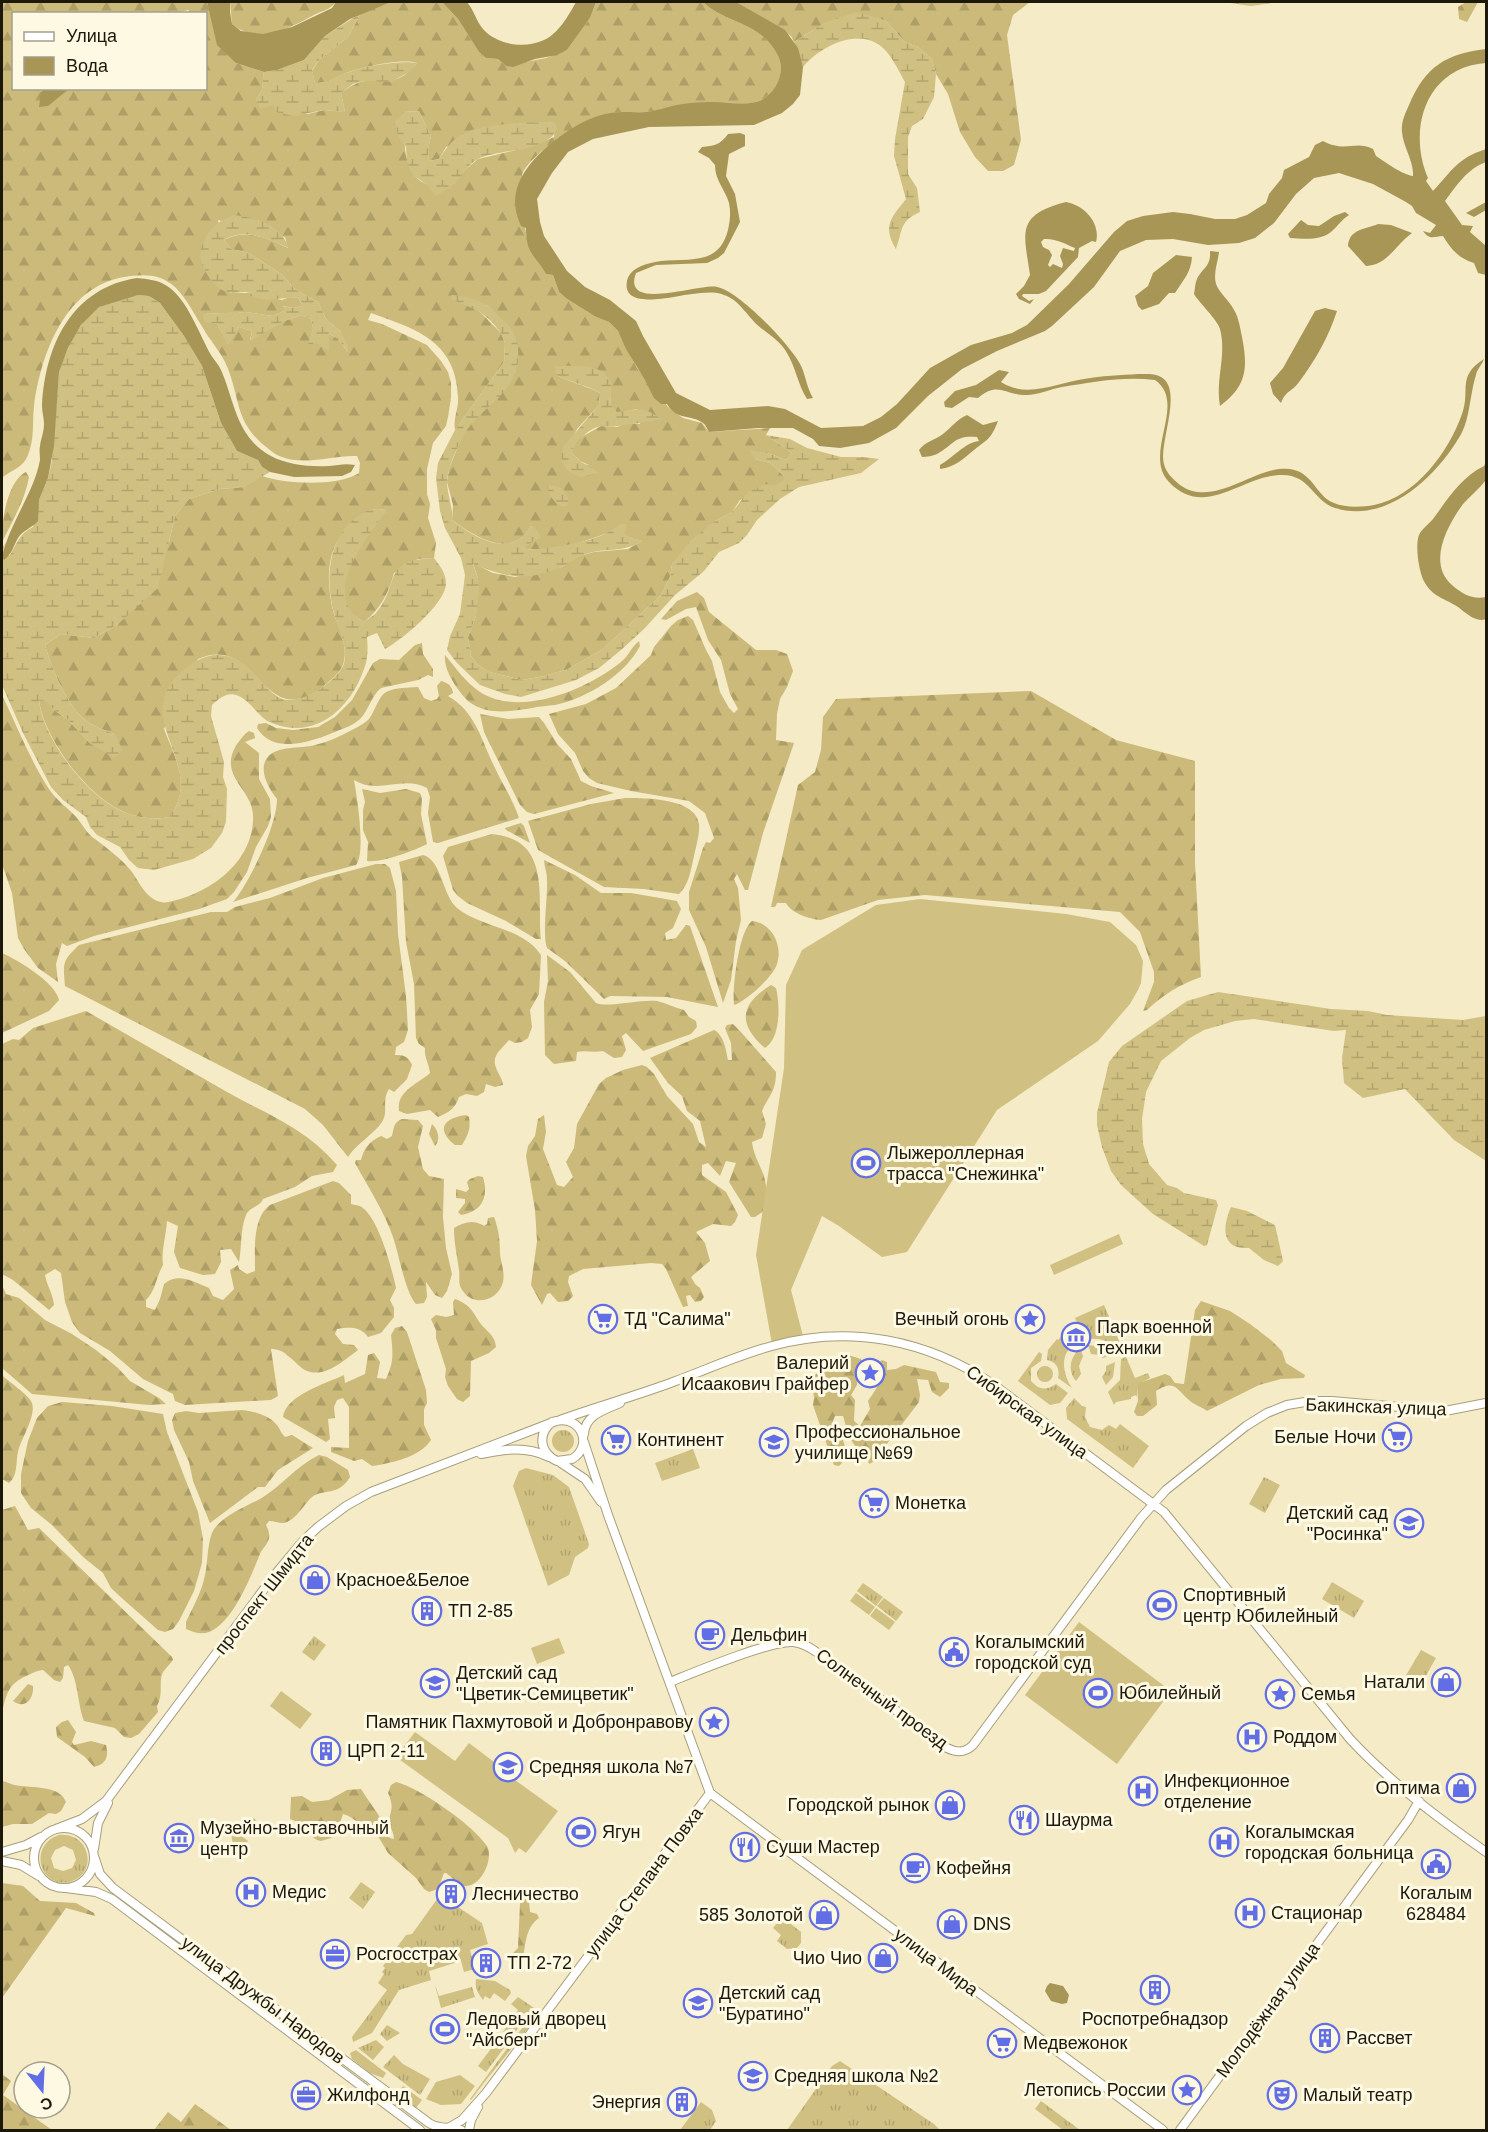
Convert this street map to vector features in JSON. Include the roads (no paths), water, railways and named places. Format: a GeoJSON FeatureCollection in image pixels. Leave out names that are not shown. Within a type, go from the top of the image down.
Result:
{"type":"FeatureCollection","features":[{"type":"Feature","properties":{"kind":"street","name":"Сибирская улица"},"geometry":{"type":"LineString","coordinates":[[584,1440],[585,1425],[594,1415],[649,1391],[769,1347],[804,1339],[829,1336],[866,1337],[914,1345],[948,1358],[982,1377],[1153,1503],[1176,1525],[1350,1739],[1379,1768],[1486,1852]]}},
{"type":"Feature","properties":{"kind":"street","name":"Сибирская улица"},"geometry":{"type":"LineString","coordinates":[[556,1421],[649,1391]]}},
{"type":"Feature","properties":{"kind":"street","name":"Бакинская улица"},"geometry":{"type":"LineString","coordinates":[[958,1752],[973,1746],[1153,1503],[1246,1426],[1267,1413],[1299,1402],[1332,1401],[1445,1411],[1486,1402]]}},
{"type":"Feature","properties":{"kind":"street"},"geometry":{"type":"LineString","coordinates":[[568,1420],[576,1424],[584,1440],[580,1452],[574,1458],[565,1461],[555,1460],[545,1451],[542,1440],[545,1430],[556,1421],[568,1420]]}},
{"type":"Feature","properties":{"kind":"street","name":"проспект Шмидта"},"geometry":{"type":"LineString","coordinates":[[56,1829],[88,1816],[102,1805],[117,1788],[273,1577],[310,1534],[332,1515],[365,1495],[556,1421]]}},
{"type":"Feature","properties":{"kind":"street","name":"улица Степана Повха"},"geometry":{"type":"LineString","coordinates":[[486,2093],[710,1792],[608,1515],[584,1440]]}},
{"type":"Feature","properties":{"kind":"street","name":"проспект Шмидта"},"geometry":{"type":"LineString","coordinates":[[459,1459],[514,1449],[538,1452],[555,1460]]}},
{"type":"Feature","properties":{"kind":"street","name":"улица Степана Повха"},"geometry":{"type":"LineString","coordinates":[[555,1460],[573,1469],[585,1479],[608,1515]]}},
{"type":"Feature","properties":{"kind":"street","name":"Солнечный проезд"},"geometry":{"type":"LineString","coordinates":[[670,1682],[754,1651],[780,1643],[797,1642],[818,1653],[939,1743],[958,1752]]}},
{"type":"Feature","properties":{"kind":"street","name":"проспект Шмидта"},"geometry":{"type":"LineString","coordinates":[[94,1855],[98,1823],[117,1788]]}},
{"type":"Feature","properties":{"kind":"street","name":"улица Мира"},"geometry":{"type":"LineString","coordinates":[[710,1792],[1163,2130]]}},
{"type":"Feature","properties":{"kind":"street","name":"Молодёжная улица"},"geometry":{"type":"LineString","coordinates":[[1180,2130],[1408,1821],[1419,1801]]}},
{"type":"Feature","properties":{"kind":"street"},"geometry":{"type":"LineString","coordinates":[[2,1852],[26,1845],[56,1829],[70,1828],[89,1841],[94,1855],[92,1869],[86,1878],[79,1884],[66,1888],[50,1885],[21,1865],[2,1861]]}},
{"type":"Feature","properties":{"kind":"street"},"geometry":{"type":"LineString","coordinates":[[40,1876],[34,1864],[34,1851],[38,1842],[47,1833]]}},
{"type":"Feature","properties":{"kind":"street","name":"улица Дружбы Народов"},"geometry":{"type":"LineString","coordinates":[[94,1855],[100,1874],[113,1888],[429,2123],[438,2128],[461,2130]]}},
{"type":"Feature","properties":{"kind":"street","name":"улица Дружбы Народов"},"geometry":{"type":"LineString","coordinates":[[66,1888],[96,1892],[107,1896],[420,2130]]}},
{"type":"Feature","properties":{"kind":"street"},"geometry":{"type":"LineString","coordinates":[[444,2129],[462,2120],[486,2093]]}},
{"type":"Feature","properties":{"kind":"street"},"geometry":{"type":"LineString","coordinates":[[469,2130],[472,2118],[486,2093]]}},
{"type":"Feature","properties":{"kind":"water"},"geometry":{"type":"Polygon","coordinates":[[[207,2],[230,2],[232,24],[241,31],[263,34],[292,27],[332,8],[336,2],[391,2],[350,19],[325,36],[304,60],[277,70],[264,72],[236,63],[217,45],[207,2]]]}},
{"type":"Feature","properties":{"kind":"water"},"geometry":{"type":"Polygon","coordinates":[[[442,2],[467,2],[481,26],[489,34],[503,42],[520,45],[536,43],[549,37],[563,24],[576,2],[596,2],[590,18],[567,50],[513,67],[506,66],[498,59],[486,58],[479,52],[458,19],[442,2]]]}},
{"type":"Feature","properties":{"kind":"water"},"geometry":{"type":"Polygon","coordinates":[[[703,2],[736,2],[785,30],[798,48],[803,67],[800,95],[793,104],[782,113],[754,125],[649,127],[593,139],[568,152],[537,199],[544,236],[567,271],[585,287],[610,300],[636,321],[676,393],[710,410],[768,406],[785,409],[821,428],[863,426],[881,417],[897,404],[930,368],[971,345],[1012,333],[1027,325],[1069,284],[1114,232],[1127,221],[1143,216],[1173,212],[1215,219],[1235,219],[1247,215],[1266,203],[1269,194],[1282,178],[1284,170],[1309,157],[1315,145],[1323,141],[1338,146],[1361,146],[1373,149],[1380,159],[1399,171],[1413,176],[1402,128],[1415,92],[1422,81],[1438,65],[1459,55],[1486,49],[1486,63],[1465,67],[1449,76],[1436,88],[1421,121],[1420,140],[1422,159],[1428,178],[1426,181],[1433,191],[1461,161],[1486,149],[1486,162],[1468,173],[1445,201],[1462,225],[1473,226],[1470,232],[1486,246],[1486,275],[1478,273],[1474,263],[1456,253],[1443,236],[1428,236],[1423,231],[1430,233],[1436,225],[1416,213],[1406,202],[1373,184],[1339,173],[1314,178],[1296,194],[1274,223],[1255,238],[1239,243],[1208,245],[1173,239],[1146,240],[1120,251],[1094,287],[1052,326],[962,369],[928,396],[896,428],[869,443],[840,448],[819,446],[813,439],[793,428],[709,432],[703,423],[675,413],[667,404],[661,404],[654,398],[618,331],[609,322],[596,317],[559,292],[553,275],[546,274],[529,249],[526,228],[521,226],[515,203],[520,181],[535,159],[564,133],[588,120],[610,113],[654,111],[689,103],[753,103],[765,98],[775,88],[781,69],[778,56],[771,45],[753,30],[722,15],[703,2]]]}},
{"type":"Feature","properties":{"kind":"water"},"geometry":{"type":"Polygon","coordinates":[[[43,90],[68,90],[48,106],[39,107],[43,90]]]}},
{"type":"Feature","properties":{"kind":"water"},"geometry":{"type":"Polygon","coordinates":[[[728,134],[745,135],[745,146],[729,154],[726,176],[735,194],[740,222],[724,253],[707,263],[656,265],[636,273],[634,285],[640,292],[651,294],[717,287],[738,298],[777,334],[797,359],[813,398],[807,399],[785,349],[730,297],[708,293],[652,300],[633,296],[627,290],[629,276],[640,266],[661,261],[702,258],[718,250],[724,242],[729,223],[729,203],[717,176],[715,165],[709,158],[698,152],[702,147],[719,143],[728,134]]]}},
{"type":"Feature","properties":{"kind":"water"},"geometry":{"type":"Polygon","coordinates":[[[1066,202],[1085,211],[1096,228],[1096,242],[1092,241],[1079,248],[1078,257],[1046,291],[1039,294],[1023,294],[1022,296],[1029,301],[1034,299],[1030,304],[1019,299],[1016,294],[1030,275],[1025,237],[1031,220],[1038,213],[1066,202]],[[1048,239],[1041,242],[1052,255],[1048,265],[1050,267],[1053,264],[1062,268],[1060,256],[1063,248],[1074,251],[1075,248],[1048,239]]]}},
{"type":"Feature","properties":{"kind":"water"},"geometry":{"type":"Polygon","coordinates":[[[1486,202],[1486,210],[1474,217],[1466,213],[1486,202]]]}},
{"type":"Feature","properties":{"kind":"water"},"geometry":{"type":"Polygon","coordinates":[[[1345,212],[1349,215],[1323,236],[1312,239],[1290,238],[1288,234],[1301,220],[1308,225],[1319,226],[1345,212]]]}},
{"type":"Feature","properties":{"kind":"water"},"geometry":{"type":"Polygon","coordinates":[[[1378,224],[1391,225],[1412,233],[1386,258],[1374,265],[1366,266],[1348,246],[1349,240],[1359,230],[1378,224]]]}},
{"type":"Feature","properties":{"kind":"water"},"geometry":{"type":"Polygon","coordinates":[[[1210,251],[1219,252],[1215,280],[1237,316],[1245,358],[1240,384],[1229,399],[1220,406],[1222,339],[1220,329],[1194,294],[1197,279],[1209,260],[1210,251]]]}},
{"type":"Feature","properties":{"kind":"water"},"geometry":{"type":"Polygon","coordinates":[[[1176,255],[1192,257],[1186,276],[1175,293],[1169,293],[1159,304],[1142,310],[1135,296],[1148,286],[1153,273],[1176,255]]]}},
{"type":"Feature","properties":{"kind":"water"},"geometry":{"type":"Polygon","coordinates":[[[137,278],[164,284],[181,299],[220,368],[243,429],[259,448],[284,462],[299,465],[355,465],[351,472],[342,476],[294,477],[270,472],[262,467],[258,460],[237,451],[221,423],[202,366],[184,336],[160,303],[149,296],[138,295],[99,307],[81,325],[68,348],[59,372],[54,446],[48,478],[39,500],[38,521],[20,535],[11,553],[4,560],[2,557],[5,545],[33,484],[40,460],[44,427],[42,406],[44,383],[56,341],[66,323],[79,307],[95,294],[114,284],[137,278]]]}},
{"type":"Feature","properties":{"kind":"water"},"geometry":{"type":"Polygon","coordinates":[[[1325,308],[1337,311],[1326,339],[1305,374],[1281,403],[1273,394],[1270,383],[1283,368],[1315,311],[1325,308]]]}},
{"type":"Feature","properties":{"kind":"water"},"geometry":{"type":"Polygon","coordinates":[[[1484,359],[1477,373],[1463,430],[1438,467],[1424,481],[1391,503],[1373,509],[1354,511],[1335,508],[1327,504],[1304,482],[1289,476],[1265,477],[1209,497],[1196,497],[1182,492],[1169,482],[1162,471],[1161,443],[1167,415],[1167,402],[1164,390],[1155,380],[1108,380],[1062,387],[1031,395],[991,390],[978,398],[969,397],[952,408],[945,407],[944,402],[955,391],[976,385],[999,370],[1009,372],[1001,382],[1011,387],[1032,390],[1097,377],[1156,375],[1167,384],[1170,393],[1164,464],[1168,473],[1180,485],[1192,491],[1217,491],[1267,472],[1290,469],[1306,476],[1321,494],[1338,505],[1365,506],[1389,500],[1404,493],[1440,457],[1462,414],[1467,378],[1475,366],[1484,359]]]}},
{"type":"Feature","properties":{"kind":"water"},"geometry":{"type":"Polygon","coordinates":[[[967,415],[983,425],[998,421],[986,441],[959,462],[945,468],[940,469],[940,465],[963,448],[979,441],[977,437],[964,437],[937,454],[922,457],[919,450],[922,447],[967,415]]]}},
{"type":"Feature","properties":{"kind":"water"},"geometry":{"type":"Polygon","coordinates":[[[1486,462],[1486,480],[1457,513],[1446,533],[1440,556],[1445,576],[1452,585],[1468,596],[1486,597],[1486,619],[1479,620],[1428,588],[1421,573],[1417,543],[1421,531],[1455,490],[1486,462]]]}},
{"type":"Feature","properties":{"kind":"water"},"geometry":{"type":"Polygon","coordinates":[[[1050,1983],[1063,1986],[1069,1995],[1067,2003],[1051,2001],[1045,1991],[1050,1983]]]}},
{"type":"Feature","properties":{"kind":"place","name":"Лыжероллерная трасса \"Снежинка\""},"geometry":{"type":"Point","coordinates":[866,1163]}},
{"type":"Feature","properties":{"kind":"place","name":"ТД \"Салима\""},"geometry":{"type":"Point","coordinates":[603,1319]}},
{"type":"Feature","properties":{"kind":"place","name":"Вечный огонь"},"geometry":{"type":"Point","coordinates":[1030,1319]}},
{"type":"Feature","properties":{"kind":"place","name":"Парк военной техники"},"geometry":{"type":"Point","coordinates":[1076,1337]}},
{"type":"Feature","properties":{"kind":"place","name":"Валерий Исаакович Грайфер"},"geometry":{"type":"Point","coordinates":[870,1373]}},
{"type":"Feature","properties":{"kind":"place","name":"Белые Ночи"},"geometry":{"type":"Point","coordinates":[1397,1437]}},
{"type":"Feature","properties":{"kind":"place","name":"Континент"},"geometry":{"type":"Point","coordinates":[616,1440]}},
{"type":"Feature","properties":{"kind":"place","name":"Профессиональное училище №69"},"geometry":{"type":"Point","coordinates":[774,1442]}},
{"type":"Feature","properties":{"kind":"place","name":"Монетка"},"geometry":{"type":"Point","coordinates":[874,1503]}},
{"type":"Feature","properties":{"kind":"place","name":"Детский сад \"Росинка\""},"geometry":{"type":"Point","coordinates":[1409,1523]}},
{"type":"Feature","properties":{"kind":"place","name":"Красное&Белое"},"geometry":{"type":"Point","coordinates":[315,1580]}},
{"type":"Feature","properties":{"kind":"place","name":"Спортивный центр Юбилейный"},"geometry":{"type":"Point","coordinates":[1162,1605]}},
{"type":"Feature","properties":{"kind":"place","name":"ТП 2-85"},"geometry":{"type":"Point","coordinates":[427,1611]}},
{"type":"Feature","properties":{"kind":"place","name":"Дельфин"},"geometry":{"type":"Point","coordinates":[710,1635]}},
{"type":"Feature","properties":{"kind":"place","name":"Когалымский городской суд"},"geometry":{"type":"Point","coordinates":[954,1652]}},
{"type":"Feature","properties":{"kind":"place","name":"Натали"},"geometry":{"type":"Point","coordinates":[1446,1682]}},
{"type":"Feature","properties":{"kind":"place","name":"Детский сад \"Цветик-Семицветик\""},"geometry":{"type":"Point","coordinates":[435,1683]}},
{"type":"Feature","properties":{"kind":"place","name":"Юбилейный"},"geometry":{"type":"Point","coordinates":[1098,1693]}},
{"type":"Feature","properties":{"kind":"place","name":"Семья"},"geometry":{"type":"Point","coordinates":[1280,1694]}},
{"type":"Feature","properties":{"kind":"place","name":"Памятник Пахмутовой и Добронравову"},"geometry":{"type":"Point","coordinates":[714,1722]}},
{"type":"Feature","properties":{"kind":"place","name":"Роддом"},"geometry":{"type":"Point","coordinates":[1252,1737]}},
{"type":"Feature","properties":{"kind":"place","name":"ЦРП 2-11"},"geometry":{"type":"Point","coordinates":[326,1751]}},
{"type":"Feature","properties":{"kind":"place","name":"Средняя школа №7"},"geometry":{"type":"Point","coordinates":[508,1767]}},
{"type":"Feature","properties":{"kind":"place","name":"Оптима"},"geometry":{"type":"Point","coordinates":[1461,1788]}},
{"type":"Feature","properties":{"kind":"place","name":"Инфекционное отделение"},"geometry":{"type":"Point","coordinates":[1143,1791]}},
{"type":"Feature","properties":{"kind":"place","name":"Городской рынок"},"geometry":{"type":"Point","coordinates":[950,1805]}},
{"type":"Feature","properties":{"kind":"place","name":"Шаурма"},"geometry":{"type":"Point","coordinates":[1024,1820]}},
{"type":"Feature","properties":{"kind":"place","name":"Ягун"},"geometry":{"type":"Point","coordinates":[581,1832]}},
{"type":"Feature","properties":{"kind":"place","name":"Музейно-выставочный центр"},"geometry":{"type":"Point","coordinates":[179,1838]}},
{"type":"Feature","properties":{"kind":"place","name":"Когалымская городская больница"},"geometry":{"type":"Point","coordinates":[1224,1842]}},
{"type":"Feature","properties":{"kind":"place","name":"Суши Мастер"},"geometry":{"type":"Point","coordinates":[745,1847]}},
{"type":"Feature","properties":{"kind":"place","name":"Когалым 628484"},"geometry":{"type":"Point","coordinates":[1436,1864]}},
{"type":"Feature","properties":{"kind":"place","name":"Кофейня"},"geometry":{"type":"Point","coordinates":[915,1868]}},
{"type":"Feature","properties":{"kind":"place","name":"Медис"},"geometry":{"type":"Point","coordinates":[251,1892]}},
{"type":"Feature","properties":{"kind":"place","name":"Лесничество"},"geometry":{"type":"Point","coordinates":[451,1894]}},
{"type":"Feature","properties":{"kind":"place","name":"Стационар"},"geometry":{"type":"Point","coordinates":[1250,1913]}},
{"type":"Feature","properties":{"kind":"place","name":"585 Золотой"},"geometry":{"type":"Point","coordinates":[824,1915]}},
{"type":"Feature","properties":{"kind":"place","name":"DNS"},"geometry":{"type":"Point","coordinates":[952,1924]}},
{"type":"Feature","properties":{"kind":"place","name":"Росгосстрах"},"geometry":{"type":"Point","coordinates":[335,1954]}},
{"type":"Feature","properties":{"kind":"place","name":"Чио Чио"},"geometry":{"type":"Point","coordinates":[883,1958]}},
{"type":"Feature","properties":{"kind":"place","name":"ТП 2-72"},"geometry":{"type":"Point","coordinates":[486,1963]}},
{"type":"Feature","properties":{"kind":"place","name":"Роспотребнадзор"},"geometry":{"type":"Point","coordinates":[1155,1990]}},
{"type":"Feature","properties":{"kind":"place","name":"Детский сад \"Буратино\""},"geometry":{"type":"Point","coordinates":[698,2003]}},
{"type":"Feature","properties":{"kind":"place","name":"Ледовый дворец \"Айсберг\""},"geometry":{"type":"Point","coordinates":[445,2029]}},
{"type":"Feature","properties":{"kind":"place","name":"Рассвет"},"geometry":{"type":"Point","coordinates":[1325,2038]}},
{"type":"Feature","properties":{"kind":"place","name":"Медвежонок"},"geometry":{"type":"Point","coordinates":[1002,2043]}},
{"type":"Feature","properties":{"kind":"place","name":"Средняя школа №2"},"geometry":{"type":"Point","coordinates":[753,2076]}},
{"type":"Feature","properties":{"kind":"place","name":"Летопись России"},"geometry":{"type":"Point","coordinates":[1187,2090]}},
{"type":"Feature","properties":{"kind":"place","name":"Жилфонд"},"geometry":{"type":"Point","coordinates":[306,2095]}},
{"type":"Feature","properties":{"kind":"place","name":"Малый театр"},"geometry":{"type":"Point","coordinates":[1282,2095]}},
{"type":"Feature","properties":{"kind":"place","name":"Энергия"},"geometry":{"type":"Point","coordinates":[682,2102]}}]}
